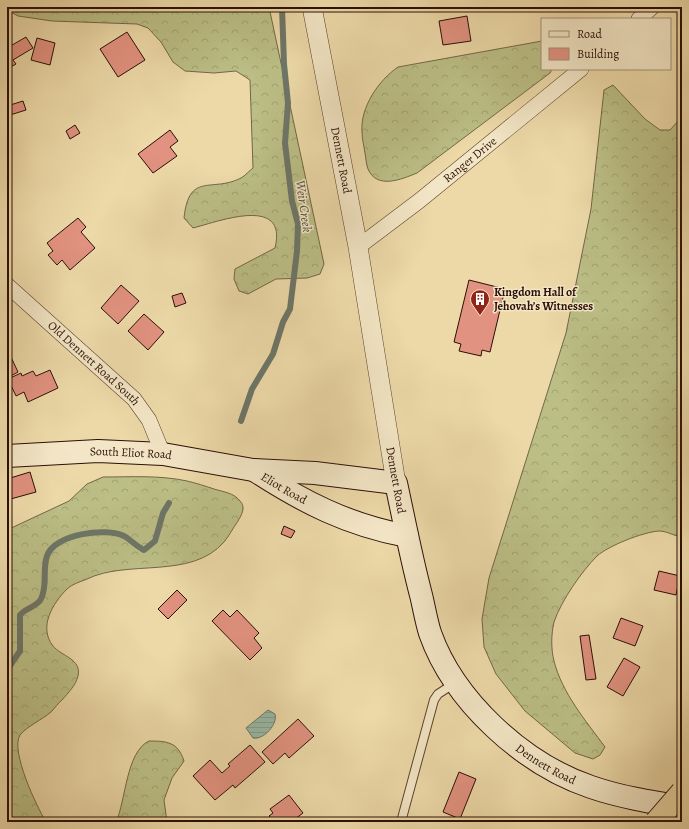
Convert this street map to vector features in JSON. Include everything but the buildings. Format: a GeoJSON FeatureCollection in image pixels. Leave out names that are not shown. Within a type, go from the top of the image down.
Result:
{"type":"FeatureCollection","features":[{"type":"Feature","properties":{"kind":"main road","name":"South Eliot Road"},"geometry":{"type":"LineString","coordinates":[[7,456],[98,451],[163,454],[252,470]]}},
{"type":"Feature","properties":{"kind":"main road","name":"Eliot Road"},"geometry":{"type":"LineString","coordinates":[[252,470],[315,473],[396,483]]}},
{"type":"Feature","properties":{"kind":"main road","name":"Eliot Road"},"geometry":{"type":"LineString","coordinates":[[252,470],[294,496],[330,514],[385,532],[407,536]]}},
{"type":"Feature","properties":{"kind":"main road","name":"Dennett Road"},"geometry":{"type":"LineString","coordinates":[[396,483],[430,632],[456,683],[466,698],[500,732],[529,755],[559,774],[590,787],[640,800],[682,807]]}},
{"type":"Feature","properties":{"kind":"main road"},"geometry":{"type":"LineString","coordinates":[[656,822],[682,792]]}},
{"type":"Feature","properties":{"kind":"street","name":"Dennett Road"},"geometry":{"type":"LineString","coordinates":[[312,7],[358,247],[396,483]]}},
{"type":"Feature","properties":{"kind":"street"},"geometry":{"type":"LineString","coordinates":[[640,18],[652,7]]}},
{"type":"Feature","properties":{"kind":"street","name":"Ranger Drive"},"geometry":{"type":"LineString","coordinates":[[358,247],[419,201],[580,70]]}},
{"type":"Feature","properties":{"kind":"street","name":"Old Dennett Road South"},"geometry":{"type":"LineString","coordinates":[[7,285],[134,398],[149,420],[163,454]]}},
{"type":"Feature","properties":{"kind":"lane"},"geometry":{"type":"LineString","coordinates":[[401,822],[434,700],[438,694],[456,683]]}},
{"type":"Feature","properties":{"kind":"green space"},"geometry":{"type":"Polygon","coordinates":[[[7,7],[269,7],[324,264],[320,274],[307,278],[276,279],[248,294],[239,291],[234,279],[235,269],[275,248],[276,232],[271,222],[262,217],[234,217],[193,228],[184,218],[187,203],[191,194],[197,189],[204,186],[230,182],[242,177],[253,168],[250,80],[236,71],[214,73],[185,71],[173,62],[161,42],[148,28],[137,24],[52,21],[18,16],[7,10],[7,7]]]}},
{"type":"Feature","properties":{"kind":"green space"},"geometry":{"type":"Polygon","coordinates":[[[541,41],[541,70],[552,70],[550,73],[417,173],[397,180],[384,181],[377,179],[368,169],[362,137],[362,123],[364,113],[372,95],[384,79],[398,67],[541,41]]]}},
{"type":"Feature","properties":{"kind":"green space"},"geometry":{"type":"Polygon","coordinates":[[[613,85],[645,119],[660,130],[670,130],[680,119],[682,110],[682,537],[662,531],[652,532],[626,540],[602,552],[591,562],[579,578],[557,614],[553,627],[552,642],[553,656],[558,673],[575,706],[605,747],[600,755],[593,759],[575,753],[525,711],[496,674],[484,647],[482,619],[489,578],[566,333],[591,209],[604,90],[613,85]]]}},
{"type":"Feature","properties":{"kind":"green space"},"geometry":{"type":"Polygon","coordinates":[[[103,477],[156,477],[190,482],[232,494],[242,503],[243,511],[226,540],[210,554],[194,561],[177,565],[103,573],[71,586],[57,601],[52,608],[47,623],[49,639],[53,646],[74,662],[77,666],[78,676],[74,686],[62,700],[51,712],[23,732],[20,735],[18,743],[21,766],[31,792],[46,822],[7,822],[7,530],[69,501],[87,484],[103,477]]]}},
{"type":"Feature","properties":{"kind":"green space"},"geometry":{"type":"Polygon","coordinates":[[[149,741],[161,741],[175,746],[182,755],[184,761],[172,778],[164,800],[167,822],[116,822],[131,766],[141,747],[149,741]]]}},
{"type":"Feature","properties":{"kind":"shaded area"},"geometry":{"type":"Polygon","coordinates":[[[268,710],[275,714],[272,727],[266,734],[253,738],[246,728],[268,710]]]}},
{"type":"Feature","properties":{"kind":"waterway","name":"Weir Creek"},"geometry":{"type":"LineString","coordinates":[[241,421],[252,389],[273,354],[283,322],[290,309],[297,251],[298,224],[292,201],[285,143],[288,103],[284,64],[282,7]]}},
{"type":"Feature","properties":{"kind":"waterway","name":"Weir Creek"},"geometry":{"type":"LineString","coordinates":[[7,668],[20,651],[20,615],[39,602],[43,594],[46,561],[52,548],[59,542],[81,534],[105,532],[116,533],[124,536],[144,550],[155,541],[163,513],[169,503]]}},
{"type":"Feature","properties":{"kind":"place","name":"Kingdom Hall of Jehovah’s Witnesses"},"geometry":{"type":"Point","coordinates":[480,316]}}]}
